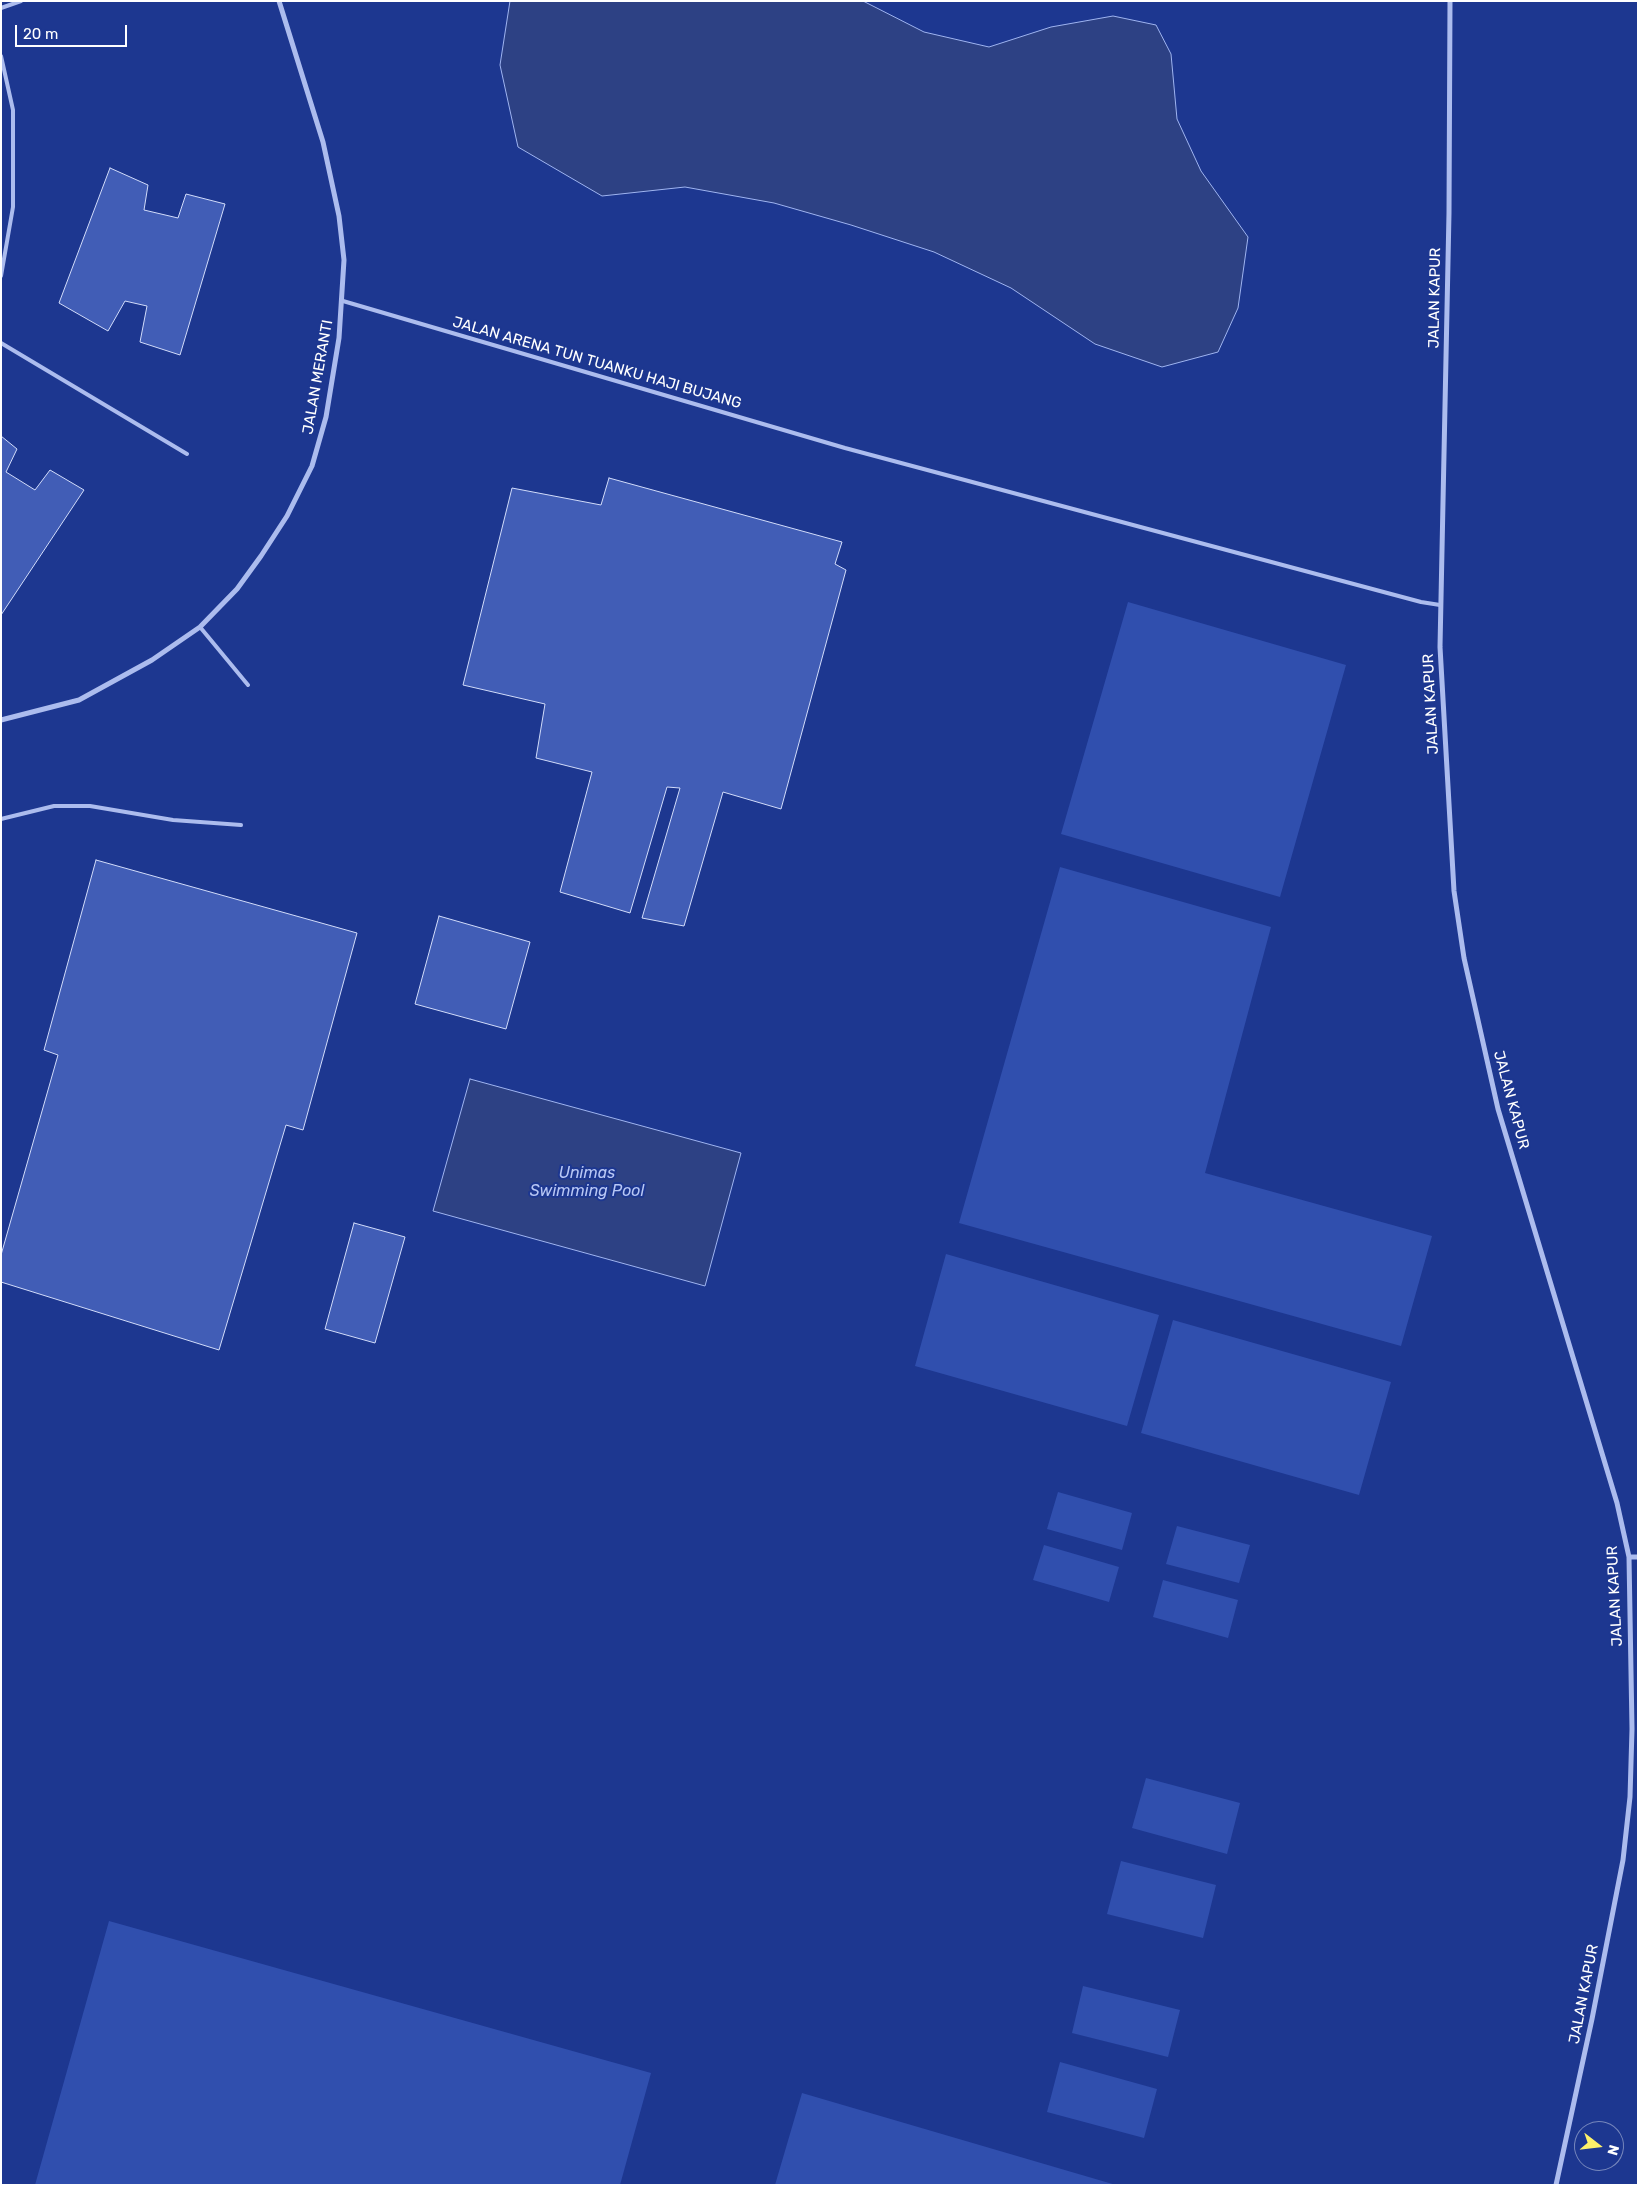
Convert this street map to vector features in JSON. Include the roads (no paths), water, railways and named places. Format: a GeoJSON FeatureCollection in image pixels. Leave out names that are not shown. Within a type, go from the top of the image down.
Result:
{"type":"FeatureCollection","features":[{"type":"Feature","properties":{"kind":"street","name":"JALAN MERANTI"},"geometry":{"type":"LineString","coordinates":[[1,720],[78,700],[152,660],[200,627],[237,589],[261,556],[287,516],[312,466],[326,417],[343,301],[344,260],[339,216],[327,160],[279,1]]}},
{"type":"Feature","properties":{"kind":"street","name":"JALAN KAPUR"},"geometry":{"type":"LineString","coordinates":[[1450,1],[1449,223],[1440,647],[1454,891],[1464,958],[1498,1109],[1614,1494],[1628,1557],[1632,1729],[1630,1797],[1623,1860],[1592,2019],[1556,2185]]}},
{"type":"Feature","properties":{"kind":"street"},"geometry":{"type":"LineString","coordinates":[[1628,1557],[1638,1557]]}},
{"type":"Feature","properties":{"kind":"lane"},"geometry":{"type":"LineString","coordinates":[[1,8],[21,1]]}},
{"type":"Feature","properties":{"kind":"lane"},"geometry":{"type":"LineString","coordinates":[[1,56],[12,110],[14,207],[1,276]]}},
{"type":"Feature","properties":{"kind":"lane","name":"JALAN ARENA TUN TUANKU HAJI BUJANG"},"geometry":{"type":"LineString","coordinates":[[343,301],[845,448],[1440,606]]}},
{"type":"Feature","properties":{"kind":"lane"},"geometry":{"type":"LineString","coordinates":[[1,343],[187,454]]}},
{"type":"Feature","properties":{"kind":"lane"},"geometry":{"type":"LineString","coordinates":[[200,627],[248,685]]}},
{"type":"Feature","properties":{"kind":"lane"},"geometry":{"type":"LineString","coordinates":[[1,819],[54,806],[90,806],[173,820],[241,825]]}},
{"type":"Feature","properties":{"kind":"water"},"geometry":{"type":"Polygon","coordinates":[[[510,1],[863,1],[924,32],[989,47],[1051,27],[1113,16],[1156,25],[1171,54],[1177,119],[1201,171],[1248,237],[1238,308],[1218,352],[1162,367],[1095,344],[1011,288],[934,252],[851,225],[774,203],[685,187],[602,196],[518,147],[500,65],[510,1]]]}},
{"type":"Feature","properties":{"kind":"water","name":"Unimas Swimming Pool"},"geometry":{"type":"Polygon","coordinates":[[[470,1079],[741,1153],[705,1286],[433,1211],[470,1079]]]}}]}
